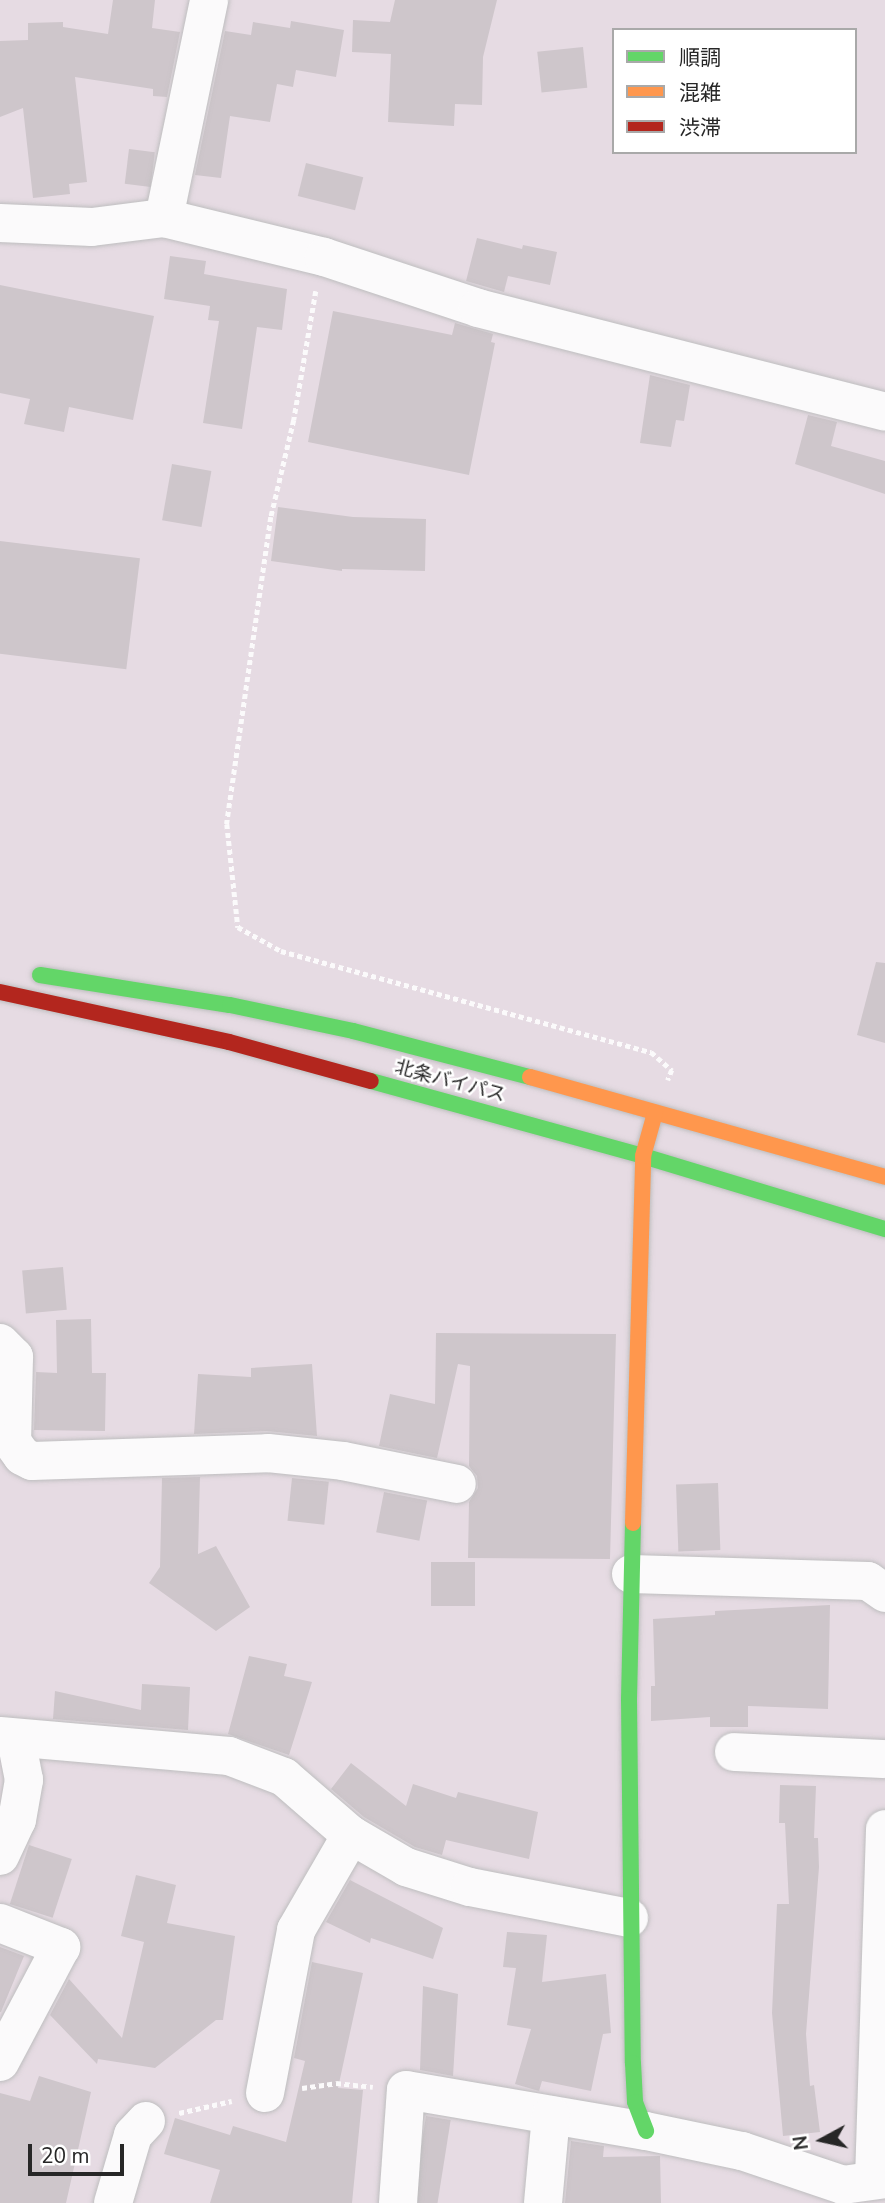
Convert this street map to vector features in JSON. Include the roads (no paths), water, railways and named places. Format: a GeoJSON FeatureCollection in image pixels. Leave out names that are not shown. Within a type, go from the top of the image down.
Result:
{"type":"FeatureCollection","features":[{"type":"Feature","properties":{"kind":"main road","name":"北条バイパス"},"geometry":{"type":"LineString","coordinates":[[25,972],[230,1005],[354,1031],[460,1057],[885,1177]]}},
{"type":"Feature","properties":{"kind":"main road","name":"北条バイパス"},"geometry":{"type":"LineString","coordinates":[[0,992],[229,1042],[643,1156],[885,1229]]}},
{"type":"Feature","properties":{"kind":"main road"},"geometry":{"type":"LineString","coordinates":[[646,2131],[635,2102],[629,1918],[631,1574],[643,1156],[655,1113]]}},
{"type":"Feature","properties":{"kind":"street"},"geometry":{"type":"LineString","coordinates":[[164,218],[209,0]]}},
{"type":"Feature","properties":{"kind":"street"},"geometry":{"type":"LineString","coordinates":[[0,223],[92,228],[164,218],[324,257],[478,308],[885,412]]}},
{"type":"Feature","properties":{"kind":"street"},"geometry":{"type":"LineString","coordinates":[[0,1343],[15,1357],[12,1442],[22,1457],[32,1461],[268,1453],[343,1461],[457,1484]]}},
{"type":"Feature","properties":{"kind":"street"},"geometry":{"type":"LineString","coordinates":[[631,1574],[867,1581],[885,1593]]}},
{"type":"Feature","properties":{"kind":"street"},"geometry":{"type":"LineString","coordinates":[[0,1856],[17,1820],[24,1780],[8,1738],[229,1756],[284,1777],[351,1835],[406,1867],[470,1887],[629,1918]]}},
{"type":"Feature","properties":{"kind":"street"},"geometry":{"type":"LineString","coordinates":[[734,1752],[885,1759]]}},
{"type":"Feature","properties":{"kind":"street"},"geometry":{"type":"LineString","coordinates":[[398,2203],[406,2090],[646,2131],[742,2151],[861,2187],[885,1829]]}},
{"type":"Feature","properties":{"kind":"street"},"geometry":{"type":"LineString","coordinates":[[265,2093],[296,1930],[351,1835]]}},
{"type":"Feature","properties":{"kind":"street"},"geometry":{"type":"LineString","coordinates":[[0,1923],[61,1947],[0,2062]]}},
{"type":"Feature","properties":{"kind":"street"},"geometry":{"type":"LineString","coordinates":[[543,2203],[551,2115]]}},
{"type":"Feature","properties":{"kind":"street"},"geometry":{"type":"LineString","coordinates":[[114,2203],[133,2135],[146,2120]]}}]}
